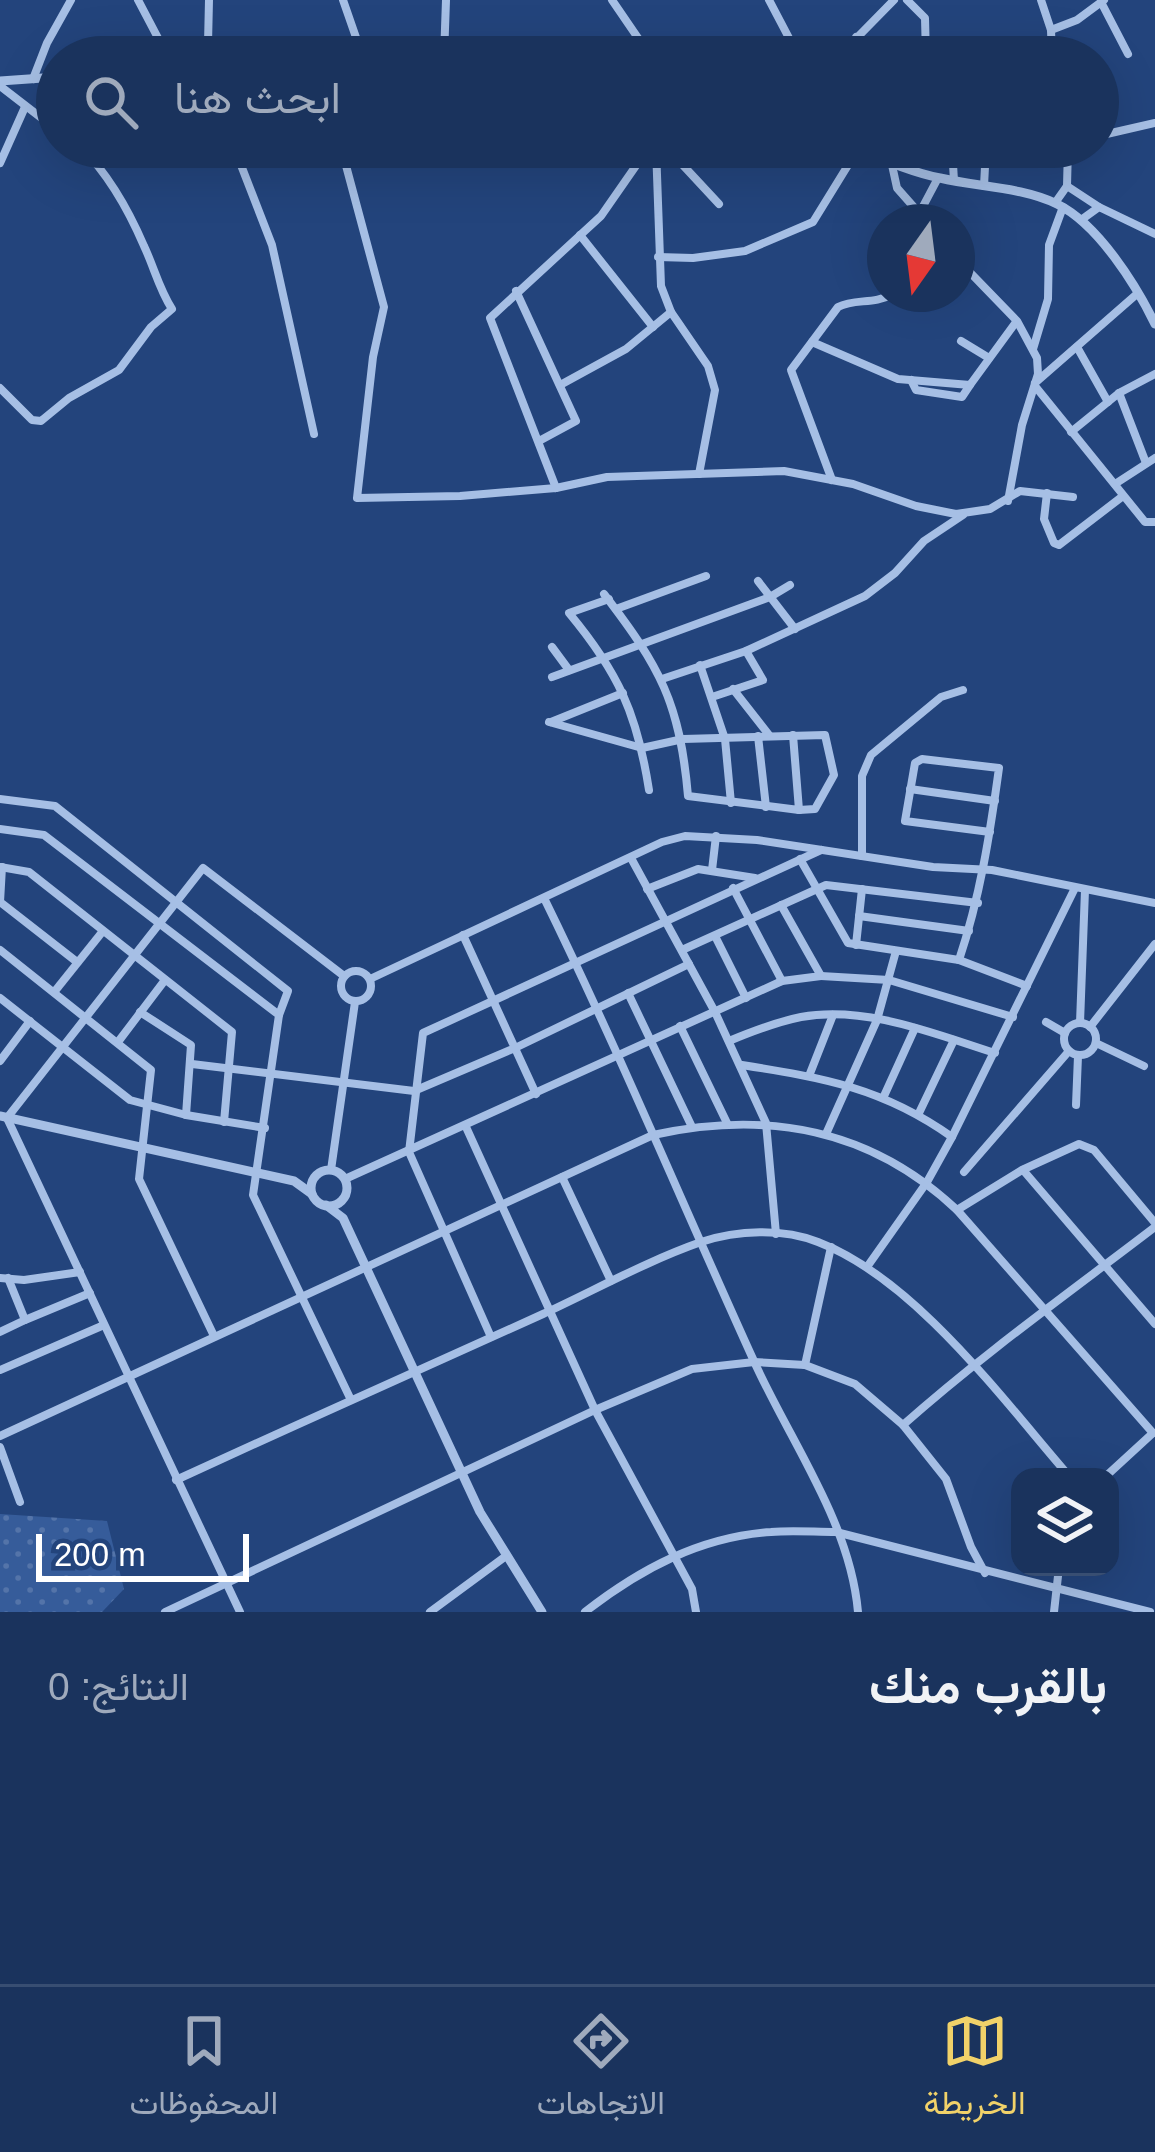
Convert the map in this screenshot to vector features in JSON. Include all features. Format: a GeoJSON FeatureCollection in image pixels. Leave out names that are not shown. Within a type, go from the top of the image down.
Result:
{"type":"FeatureCollection","features":[{"type":"Feature","properties":{"kind":"street"},"geometry":{"type":"LineString","coordinates":[[51,36],[71,0]]}},
{"type":"Feature","properties":{"kind":"street"},"geometry":{"type":"LineString","coordinates":[[138,0],[157,36]]}},
{"type":"Feature","properties":{"kind":"street"},"geometry":{"type":"LineString","coordinates":[[208,36],[209,0]]}},
{"type":"Feature","properties":{"kind":"street"},"geometry":{"type":"LineString","coordinates":[[343,0],[356,36]]}},
{"type":"Feature","properties":{"kind":"street"},"geometry":{"type":"LineString","coordinates":[[444,36],[446,0]]}},
{"type":"Feature","properties":{"kind":"street"},"geometry":{"type":"LineString","coordinates":[[612,0],[637,36]]}},
{"type":"Feature","properties":{"kind":"street"},"geometry":{"type":"LineString","coordinates":[[769,0],[788,36]]}},
{"type":"Feature","properties":{"kind":"street"},"geometry":{"type":"LineString","coordinates":[[856,36],[894,0]]}},
{"type":"Feature","properties":{"kind":"street"},"geometry":{"type":"LineString","coordinates":[[907,0],[926,18],[926,36]]}},
{"type":"Feature","properties":{"kind":"street"},"geometry":{"type":"LineString","coordinates":[[1041,0],[1051,36]]}},
{"type":"Feature","properties":{"kind":"street"},"geometry":{"type":"LineString","coordinates":[[1051,30],[1076,20],[1102,1],[1119,36]]}},
{"type":"Feature","properties":{"kind":"street"},"geometry":{"type":"LineString","coordinates":[[1119,37],[1127,54]]}},
{"type":"Feature","properties":{"kind":"street"},"geometry":{"type":"LineString","coordinates":[[33,80],[36,72]]}},
{"type":"Feature","properties":{"kind":"street"},"geometry":{"type":"LineString","coordinates":[[0,83],[36,80]]}},
{"type":"Feature","properties":{"kind":"street"},"geometry":{"type":"LineString","coordinates":[[0,83],[36,115]]}},
{"type":"Feature","properties":{"kind":"street"},"geometry":{"type":"LineString","coordinates":[[0,163],[25,107]]}},
{"type":"Feature","properties":{"kind":"street"},"geometry":{"type":"LineString","coordinates":[[1119,133],[1154,127]]}},
{"type":"Feature","properties":{"kind":"street"},"geometry":{"type":"LineString","coordinates":[[0,388],[32,420],[40,422],[69,398],[119,370],[172,309],[160,292],[132,220],[99,168]]}},
{"type":"Feature","properties":{"kind":"street"},"geometry":{"type":"LineString","coordinates":[[242,168],[272,245],[314,434]]}},
{"type":"Feature","properties":{"kind":"street"},"geometry":{"type":"LineString","coordinates":[[347,168],[384,307],[373,357],[357,498],[556,488],[607,477],[784,471],[964,514]]}},
{"type":"Feature","properties":{"kind":"street"},"geometry":{"type":"LineString","coordinates":[[556,488],[490,318],[610,206],[637,168]]}},
{"type":"Feature","properties":{"kind":"street"},"geometry":{"type":"LineString","coordinates":[[653,168],[661,286],[670,312],[708,366],[716,390],[698,474]]}},
{"type":"Feature","properties":{"kind":"street"},"geometry":{"type":"LineString","coordinates":[[686,168],[719,204]]}},
{"type":"Feature","properties":{"kind":"street"},"geometry":{"type":"LineString","coordinates":[[658,257],[745,251],[813,222],[844,168]]}},
{"type":"Feature","properties":{"kind":"street"},"geometry":{"type":"LineString","coordinates":[[893,168],[897,188],[912,204]]}},
{"type":"Feature","properties":{"kind":"street"},"geometry":{"type":"LineString","coordinates":[[903,168],[1059,205],[1081,220],[1154,320]]}},
{"type":"Feature","properties":{"kind":"street"},"geometry":{"type":"LineString","coordinates":[[953,168],[954,181]]}},
{"type":"Feature","properties":{"kind":"street"},"geometry":{"type":"LineString","coordinates":[[984,186],[985,168]]}},
{"type":"Feature","properties":{"kind":"street"},"geometry":{"type":"LineString","coordinates":[[1033,349],[1049,292],[1049,245],[1067,186],[1067,168]]}},
{"type":"Feature","properties":{"kind":"street"},"geometry":{"type":"LineString","coordinates":[[924,204],[938,178]]}},
{"type":"Feature","properties":{"kind":"street"},"geometry":{"type":"LineString","coordinates":[[1067,186],[1155,234]]}},
{"type":"Feature","properties":{"kind":"street"},"geometry":{"type":"LineString","coordinates":[[1081,220],[1099,207]]}},
{"type":"Feature","properties":{"kind":"street"},"geometry":{"type":"LineString","coordinates":[[580,235],[653,327]]}},
{"type":"Feature","properties":{"kind":"street"},"geometry":{"type":"LineString","coordinates":[[975,278],[1017,321],[1038,364],[1008,502]]}},
{"type":"Feature","properties":{"kind":"street"},"geometry":{"type":"LineString","coordinates":[[516,291],[576,421],[539,441]]}},
{"type":"Feature","properties":{"kind":"street"},"geometry":{"type":"LineString","coordinates":[[1034,384],[1138,293]]}},
{"type":"Feature","properties":{"kind":"street"},"geometry":{"type":"LineString","coordinates":[[833,482],[790,373],[843,304],[867,302]]}},
{"type":"Feature","properties":{"kind":"street"},"geometry":{"type":"LineString","coordinates":[[562,385],[626,349],[670,312]]}},
{"type":"Feature","properties":{"kind":"street"},"geometry":{"type":"LineString","coordinates":[[911,380],[916,391],[962,397],[1017,321]]}},
{"type":"Feature","properties":{"kind":"street"},"geometry":{"type":"LineString","coordinates":[[961,341],[989,358]]}},
{"type":"Feature","properties":{"kind":"street"},"geometry":{"type":"LineString","coordinates":[[812,342],[883,374],[970,385]]}},
{"type":"Feature","properties":{"kind":"street"},"geometry":{"type":"LineString","coordinates":[[1076,347],[1108,402]]}},
{"type":"Feature","properties":{"kind":"street"},"geometry":{"type":"LineString","coordinates":[[1072,432],[1119,393],[1155,374]]}},
{"type":"Feature","properties":{"kind":"street"},"geometry":{"type":"LineString","coordinates":[[1034,384],[1147,524],[1155,522]]}},
{"type":"Feature","properties":{"kind":"street"},"geometry":{"type":"LineString","coordinates":[[1115,484],[1150,461],[1119,393]]}},
{"type":"Feature","properties":{"kind":"street"},"geometry":{"type":"LineString","coordinates":[[662,679],[746,651],[876,590],[924,541],[964,514],[1008,502],[1020,491],[1073,497]]}},
{"type":"Feature","properties":{"kind":"street"},"geometry":{"type":"LineString","coordinates":[[1047,494],[1045,522],[1059,545],[1123,496]]}},
{"type":"Feature","properties":{"kind":"street"},"geometry":{"type":"LineString","coordinates":[[616,609],[706,576]]}},
{"type":"Feature","properties":{"kind":"street"},"geometry":{"type":"LineString","coordinates":[[758,580],[795,629]]}},
{"type":"Feature","properties":{"kind":"street"},"geometry":{"type":"LineString","coordinates":[[552,677],[770,597],[790,585]]}},
{"type":"Feature","properties":{"kind":"street"},"geometry":{"type":"LineString","coordinates":[[623,693],[549,722],[642,748],[683,739],[825,735],[834,775],[814,809],[688,796],[683,739],[662,679],[642,643],[606,597],[568,613],[605,657],[623,693],[642,748],[649,790]]}},
{"type":"Feature","properties":{"kind":"street"},"geometry":{"type":"LineString","coordinates":[[552,647],[569,670]]}},
{"type":"Feature","properties":{"kind":"street"},"geometry":{"type":"LineString","coordinates":[[712,698],[763,680],[746,651]]}},
{"type":"Feature","properties":{"kind":"street"},"geometry":{"type":"LineString","coordinates":[[700,665],[724,737],[731,803]]}},
{"type":"Feature","properties":{"kind":"street"},"geometry":{"type":"LineString","coordinates":[[733,689],[770,736]]}},
{"type":"Feature","properties":{"kind":"street"},"geometry":{"type":"LineString","coordinates":[[862,856],[862,776],[871,755],[941,698],[963,690]]}},
{"type":"Feature","properties":{"kind":"street"},"geometry":{"type":"LineString","coordinates":[[794,735],[799,810]]}},
{"type":"Feature","properties":{"kind":"street"},"geometry":{"type":"LineString","coordinates":[[758,736],[766,806]]}},
{"type":"Feature","properties":{"kind":"street"},"geometry":{"type":"LineString","coordinates":[[959,960],[985,870],[999,768],[922,759],[915,763],[905,821],[990,832]]}},
{"type":"Feature","properties":{"kind":"street"},"geometry":{"type":"LineString","coordinates":[[910,789],[994,801]]}},
{"type":"Feature","properties":{"kind":"street"},"geometry":{"type":"LineString","coordinates":[[0,799],[55,806],[288,991],[279,1016],[253,1195],[350,1400]]}},
{"type":"Feature","properties":{"kind":"street"},"geometry":{"type":"LineString","coordinates":[[0,829],[44,835],[279,1016]]}},
{"type":"Feature","properties":{"kind":"street"},"geometry":{"type":"LineString","coordinates":[[370,980],[662,842],[685,836],[985,870],[1155,903]]}},
{"type":"Feature","properties":{"kind":"street"},"geometry":{"type":"LineString","coordinates":[[712,870],[716,836]]}},
{"type":"Feature","properties":{"kind":"street"},"geometry":{"type":"LineString","coordinates":[[491,1337],[409,1152],[423,1033],[821,850]]}},
{"type":"Feature","properties":{"kind":"street"},"geometry":{"type":"LineString","coordinates":[[631,858],[715,1012],[766,1123],[776,1234]]}},
{"type":"Feature","properties":{"kind":"street"},"geometry":{"type":"LineString","coordinates":[[800,859],[848,944],[959,960],[1027,986]]}},
{"type":"Feature","properties":{"kind":"street"},"geometry":{"type":"LineString","coordinates":[[77,962],[0,902],[1,867],[29,872],[232,1032],[224,1122]]}},
{"type":"Feature","properties":{"kind":"street"},"geometry":{"type":"LineString","coordinates":[[3,1117],[203,868],[344,976]]}},
{"type":"Feature","properties":{"kind":"street"},"geometry":{"type":"LineString","coordinates":[[647,889],[698,869],[756,878]]}},
{"type":"Feature","properties":{"kind":"street"},"geometry":{"type":"LineString","coordinates":[[682,950],[826,885],[978,903]]}},
{"type":"Feature","properties":{"kind":"street"},"geometry":{"type":"LineString","coordinates":[[733,888],[782,981]]}},
{"type":"Feature","properties":{"kind":"street"},"geometry":{"type":"LineString","coordinates":[[856,945],[862,889]]}},
{"type":"Feature","properties":{"kind":"street"},"geometry":{"type":"LineString","coordinates":[[867,1267],[927,1182],[1080,889]]}},
{"type":"Feature","properties":{"kind":"street"},"geometry":{"type":"LineString","coordinates":[[1080,889],[1085,1025],[1096,1043],[1144,1066]]}},
{"type":"Feature","properties":{"kind":"street"},"geometry":{"type":"LineString","coordinates":[[544,898],[836,1532],[853,1576],[857,1612]]}},
{"type":"Feature","properties":{"kind":"street"},"geometry":{"type":"LineString","coordinates":[[781,905],[820,976]]}},
{"type":"Feature","properties":{"kind":"street"},"geometry":{"type":"LineString","coordinates":[[859,916],[969,931]]}},
{"type":"Feature","properties":{"kind":"street"},"geometry":{"type":"LineString","coordinates":[[55,992],[103,931]]}},
{"type":"Feature","properties":{"kind":"street"},"geometry":{"type":"LineString","coordinates":[[463,935],[536,1094]]}},
{"type":"Feature","properties":{"kind":"street"},"geometry":{"type":"LineString","coordinates":[[716,936],[746,998]]}},
{"type":"Feature","properties":{"kind":"street"},"geometry":{"type":"LineString","coordinates":[[1065,1033],[1085,1025],[1155,944]]}},
{"type":"Feature","properties":{"kind":"street"},"geometry":{"type":"LineString","coordinates":[[0,950],[151,1070],[139,1179],[214,1336]]}},
{"type":"Feature","properties":{"kind":"street"},"geometry":{"type":"LineString","coordinates":[[826,1134],[877,1020],[896,951]]}},
{"type":"Feature","properties":{"kind":"street"},"geometry":{"type":"LineString","coordinates":[[192,1064],[414,1091],[689,964]]}},
{"type":"Feature","properties":{"kind":"street"},"geometry":{"type":"LineString","coordinates":[[344,976],[358,970],[370,980]]}},
{"type":"Feature","properties":{"kind":"street"},"geometry":{"type":"LineString","coordinates":[[344,976],[341,990],[355,1002]]}},
{"type":"Feature","properties":{"kind":"street"},"geometry":{"type":"LineString","coordinates":[[345,1180],[782,981],[820,976],[889,980],[1013,1017]]}},
{"type":"Feature","properties":{"kind":"street"},"geometry":{"type":"LineString","coordinates":[[118,1042],[165,980]]}},
{"type":"Feature","properties":{"kind":"street"},"geometry":{"type":"LineString","coordinates":[[355,1002],[369,995],[370,980]]}},
{"type":"Feature","properties":{"kind":"street"},"geometry":{"type":"LineString","coordinates":[[628,993],[692,1127]]}},
{"type":"Feature","properties":{"kind":"street"},"geometry":{"type":"LineString","coordinates":[[0,998],[130,1100],[265,1128]]}},
{"type":"Feature","properties":{"kind":"street"},"geometry":{"type":"LineString","coordinates":[[331,1170],[355,1002]]}},
{"type":"Feature","properties":{"kind":"street"},"geometry":{"type":"LineString","coordinates":[[140,1012],[191,1045],[186,1115]]}},
{"type":"Feature","properties":{"kind":"street"},"geometry":{"type":"LineString","coordinates":[[729,1041],[770,1024],[833,1015],[915,1028],[994,1053]]}},
{"type":"Feature","properties":{"kind":"street"},"geometry":{"type":"LineString","coordinates":[[809,1076],[833,1015]]}},
{"type":"Feature","properties":{"kind":"street"},"geometry":{"type":"LineString","coordinates":[[0,1061],[30,1021]]}},
{"type":"Feature","properties":{"kind":"street"},"geometry":{"type":"LineString","coordinates":[[1046,1022],[1065,1033],[1074,1053],[1076,1105]]}},
{"type":"Feature","properties":{"kind":"street"},"geometry":{"type":"LineString","coordinates":[[680,1026],[728,1123]]}},
{"type":"Feature","properties":{"kind":"street"},"geometry":{"type":"LineString","coordinates":[[884,1096],[915,1028]]}},
{"type":"Feature","properties":{"kind":"street"},"geometry":{"type":"LineString","coordinates":[[919,1113],[954,1040]]}},
{"type":"Feature","properties":{"kind":"street"},"geometry":{"type":"LineString","coordinates":[[964,1172],[1074,1053],[1090,1052],[1096,1043]]}},
{"type":"Feature","properties":{"kind":"street"},"geometry":{"type":"LineString","coordinates":[[742,1065],[849,1083],[919,1113],[952,1137]]}},
{"type":"Feature","properties":{"kind":"street"},"geometry":{"type":"LineString","coordinates":[[3,1117],[294,1181],[343,1218],[460,1471],[506,1556],[543,1609]]}},
{"type":"Feature","properties":{"kind":"street"},"geometry":{"type":"LineString","coordinates":[[3,1117],[240,1612]]}},
{"type":"Feature","properties":{"kind":"street"},"geometry":{"type":"LineString","coordinates":[[0,1436],[653,1135],[728,1123],[766,1123],[856,1145],[927,1182],[957,1210],[1154,1432],[1115,1468]]}},
{"type":"Feature","properties":{"kind":"street"},"geometry":{"type":"LineString","coordinates":[[466,1127],[596,1410],[692,1589],[696,1612]]}},
{"type":"Feature","properties":{"kind":"street"},"geometry":{"type":"LineString","coordinates":[[903,1425],[972,1364],[1048,1311],[1155,1225],[1088,1146],[1070,1146],[957,1210]]}},
{"type":"Feature","properties":{"kind":"street"},"geometry":{"type":"LineString","coordinates":[[294,1181],[331,1170]]}},
{"type":"Feature","properties":{"kind":"street"},"geometry":{"type":"LineString","coordinates":[[331,1170],[345,1180]]}},
{"type":"Feature","properties":{"kind":"street"},"geometry":{"type":"LineString","coordinates":[[1022,1170],[1155,1324]]}},
{"type":"Feature","properties":{"kind":"street"},"geometry":{"type":"LineString","coordinates":[[312,1194],[316,1175]]}},
{"type":"Feature","properties":{"kind":"street"},"geometry":{"type":"LineString","coordinates":[[562,1177],[611,1280]]}},
{"type":"Feature","properties":{"kind":"street"},"geometry":{"type":"LineString","coordinates":[[343,1218],[345,1180]]}},
{"type":"Feature","properties":{"kind":"street"},"geometry":{"type":"LineString","coordinates":[[326,1205],[337,1204],[345,1196]]}},
{"type":"Feature","properties":{"kind":"street"},"geometry":{"type":"LineString","coordinates":[[176,1480],[611,1280],[703,1242],[750,1233],[797,1236],[831,1247],[891,1285],[972,1364],[1062,1468]]}},
{"type":"Feature","properties":{"kind":"street"},"geometry":{"type":"LineString","coordinates":[[805,1366],[831,1247]]}},
{"type":"Feature","properties":{"kind":"street"},"geometry":{"type":"LineString","coordinates":[[25,1320],[4,1278],[80,1272]]}},
{"type":"Feature","properties":{"kind":"street"},"geometry":{"type":"LineString","coordinates":[[0,1332],[89,1293]]}},
{"type":"Feature","properties":{"kind":"street"},"geometry":{"type":"LineString","coordinates":[[0,1370],[104,1325]]}},
{"type":"Feature","properties":{"kind":"street"},"geometry":{"type":"LineString","coordinates":[[165,1612],[460,1471],[692,1369],[754,1362],[805,1366],[855,1384],[903,1425],[946,1479],[970,1547],[985,1573]]}},
{"type":"Feature","properties":{"kind":"street"},"geometry":{"type":"LineString","coordinates":[[0,1448],[20,1502]]}},
{"type":"Feature","properties":{"kind":"street"},"geometry":{"type":"LineString","coordinates":[[585,1612],[619,1586],[675,1555],[714,1541],[750,1534],[836,1532],[1150,1612]]}},
{"type":"Feature","properties":{"kind":"street"},"geometry":{"type":"LineString","coordinates":[[430,1612],[506,1556]]}},
{"type":"Feature","properties":{"kind":"street"},"geometry":{"type":"LineString","coordinates":[[1054,1612],[1057,1576]]}},
{"type":"Feature","properties":{"kind":"shaded area"},"geometry":{"type":"Polygon","coordinates":[[[0,1514],[107,1521],[124,1589],[102,1612],[0,1612],[0,1514]]]}}]}
